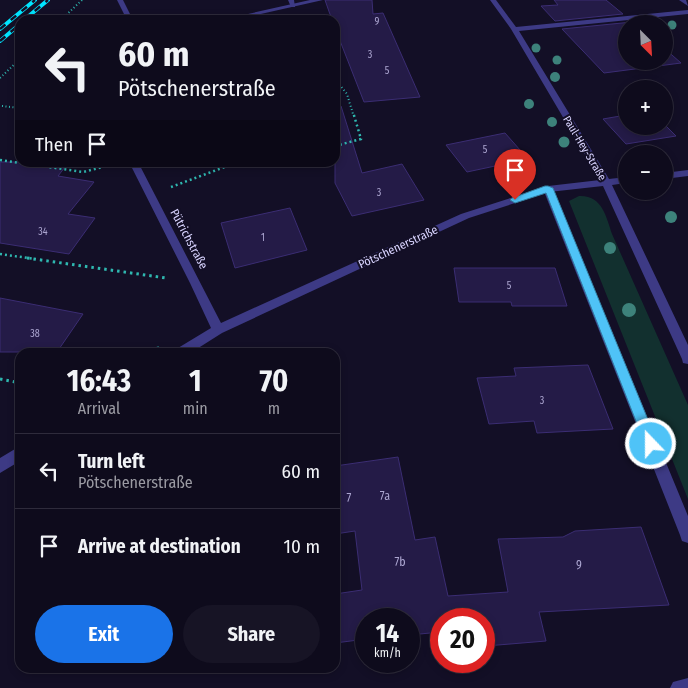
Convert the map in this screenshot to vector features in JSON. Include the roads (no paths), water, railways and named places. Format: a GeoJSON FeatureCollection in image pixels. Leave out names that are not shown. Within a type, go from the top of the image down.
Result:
{"type":"FeatureCollection","features":[{"type":"Feature","properties":{"kind":"street"},"geometry":{"type":"LineString","coordinates":[[120,0],[128,15]]}},
{"type":"Feature","properties":{"kind":"street"},"geometry":{"type":"LineString","coordinates":[[244,15],[292,3],[320,0]]}},
{"type":"Feature","properties":{"kind":"street","name":"Paul-Hey-Straße"},"geometry":{"type":"LineString","coordinates":[[493,0],[514,29],[606,182],[688,359]]}},
{"type":"Feature","properties":{"kind":"street"},"geometry":{"type":"LineString","coordinates":[[682,0],[688,4]]}},
{"type":"Feature","properties":{"kind":"street"},"geometry":{"type":"LineString","coordinates":[[514,29],[688,12]]}},
{"type":"Feature","properties":{"kind":"street","name":"Pütrichstraße"},"geometry":{"type":"LineString","coordinates":[[136,167],[196,283],[218,330]]}},
{"type":"Feature","properties":{"kind":"street"},"geometry":{"type":"LineString","coordinates":[[673,175],[688,173]]}},
{"type":"Feature","properties":{"kind":"street","name":"Pötschenerstraße"},"geometry":{"type":"LineString","coordinates":[[189,348],[218,330],[465,216],[548,188],[618,181]]}},
{"type":"Feature","properties":{"kind":"street"},"geometry":{"type":"LineString","coordinates":[[548,188],[688,535]]}},
{"type":"Feature","properties":{"kind":"street"},"geometry":{"type":"LineString","coordinates":[[0,466],[15,456]]}},
{"type":"Feature","properties":{"kind":"street"},"geometry":{"type":"LineString","coordinates":[[679,688],[688,687]]}},
{"type":"Feature","properties":{"kind":"railway"},"geometry":{"type":"LineString","coordinates":[[17,15],[35,0]]}},
{"type":"Feature","properties":{"kind":"railway"},"geometry":{"type":"LineString","coordinates":[[30,15],[48,0]]}},
{"type":"Feature","properties":{"kind":"railway"},"geometry":{"type":"LineString","coordinates":[[0,29],[15,17]]}},
{"type":"Feature","properties":{"kind":"railway"},"geometry":{"type":"LineString","coordinates":[[0,41],[15,28]]}}]}
